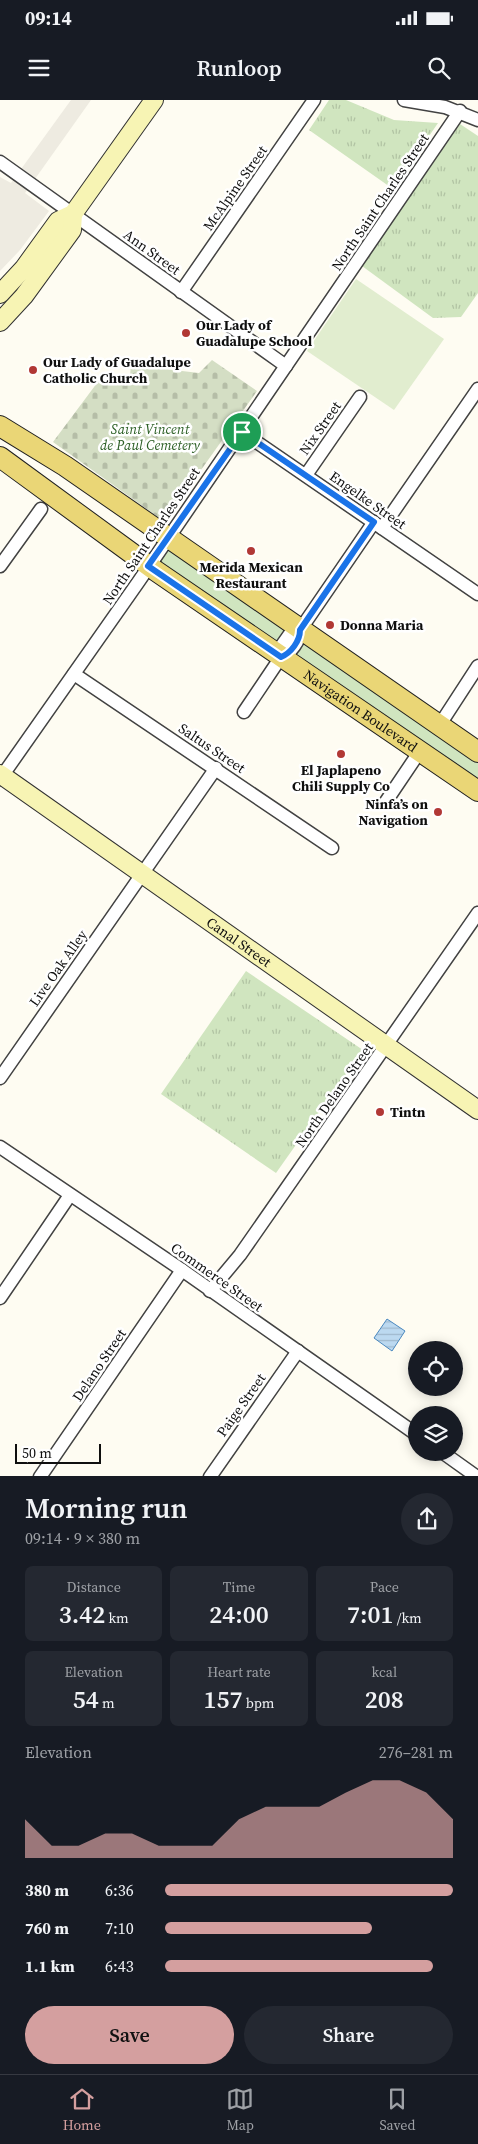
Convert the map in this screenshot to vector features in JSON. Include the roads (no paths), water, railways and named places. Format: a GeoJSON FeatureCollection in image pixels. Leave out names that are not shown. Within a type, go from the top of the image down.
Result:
{"type":"FeatureCollection","features":[{"type":"Feature","properties":{"kind":"main road"},"geometry":{"type":"LineString","coordinates":[[0,426],[64,466],[478,752]]}},
{"type":"Feature","properties":{"kind":"main road","name":"Navigation Boulevard"},"geometry":{"type":"LineString","coordinates":[[0,457],[148,566],[478,791]]}},
{"type":"Feature","properties":{"kind":"street"},"geometry":{"type":"LineString","coordinates":[[0,294],[24,268],[58,221],[73,214],[154,100]]}},
{"type":"Feature","properties":{"kind":"street","name":"McAlpine Street"},"geometry":{"type":"LineString","coordinates":[[181,292],[314,100]]}},
{"type":"Feature","properties":{"kind":"street"},"geometry":{"type":"LineString","coordinates":[[404,100],[460,111],[478,120]]}},
{"type":"Feature","properties":{"kind":"street","name":"North Saint Charles Street"},"geometry":{"type":"LineString","coordinates":[[1,776],[242,432],[460,111]]}},
{"type":"Feature","properties":{"kind":"street","name":"Ann Street"},"geometry":{"type":"LineString","coordinates":[[0,162],[286,366]]}},
{"type":"Feature","properties":{"kind":"street"},"geometry":{"type":"LineString","coordinates":[[0,322],[24,296],[72,230],[73,214]]}},
{"type":"Feature","properties":{"kind":"street"},"geometry":{"type":"LineString","coordinates":[[244,712],[281,657],[280,648],[292,631],[300,630],[478,388]]}},
{"type":"Feature","properties":{"kind":"street","name":"Nix Street"},"geometry":{"type":"LineString","coordinates":[[306,476],[360,397]]}},
{"type":"Feature","properties":{"kind":"street","name":"Engelke Street"},"geometry":{"type":"LineString","coordinates":[[242,432],[478,594]]}},
{"type":"Feature","properties":{"kind":"street"},"geometry":{"type":"LineString","coordinates":[[0,566],[41,509]]}},
{"type":"Feature","properties":{"kind":"street"},"geometry":{"type":"LineString","coordinates":[[439,726],[478,666]]}},
{"type":"Feature","properties":{"kind":"street","name":"Saltus Street"},"geometry":{"type":"LineString","coordinates":[[74,674],[332,848]]}},
{"type":"Feature","properties":{"kind":"street"},"geometry":{"type":"LineString","coordinates":[[385,803],[420,751]]}},
{"type":"Feature","properties":{"kind":"street","name":"Live Oak Alley"},"geometry":{"type":"LineString","coordinates":[[0,1078],[216,768]]}},
{"type":"Feature","properties":{"kind":"street","name":"Canal Street"},"geometry":{"type":"LineString","coordinates":[[1,776],[478,1110]]}},
{"type":"Feature","properties":{"kind":"street","name":"North Delano Street"},"geometry":{"type":"LineString","coordinates":[[210,1291],[240,1255],[478,913]]}},
{"type":"Feature","properties":{"kind":"street","name":"Commerce Street"},"geometry":{"type":"LineString","coordinates":[[0,1147],[182,1270],[408,1428]]}},
{"type":"Feature","properties":{"kind":"street"},"geometry":{"type":"LineString","coordinates":[[0,1298],[70,1195]]}},
{"type":"Feature","properties":{"kind":"street","name":"Delano Street"},"geometry":{"type":"LineString","coordinates":[[40,1476],[182,1270]]}},
{"type":"Feature","properties":{"kind":"street","name":"Paige Street"},"geometry":{"type":"LineString","coordinates":[[210,1476],[298,1351]]}},
{"type":"Feature","properties":{"kind":"street"},"geometry":{"type":"LineString","coordinates":[[455,1461],[476,1476]]}},
{"type":"Feature","properties":{"kind":"water"},"geometry":{"type":"Polygon","coordinates":[[[387,1319],[405,1331],[392,1351],[374,1338],[387,1319]]]}},
{"type":"Feature","properties":{"kind":"place","name":"Our Lady of Guadalupe School"},"geometry":{"type":"Point","coordinates":[186,333]}},
{"type":"Feature","properties":{"kind":"place","name":"Our Lady of Guadalupe Catholic Church"},"geometry":{"type":"Point","coordinates":[33,370]}},
{"type":"Feature","properties":{"kind":"place","name":"Merida Mexican Restaurant"},"geometry":{"type":"Point","coordinates":[251,551]}},
{"type":"Feature","properties":{"kind":"place","name":"Donna Maria"},"geometry":{"type":"Point","coordinates":[330,625]}},
{"type":"Feature","properties":{"kind":"place","name":"El Japlapeno Chili Supply Co"},"geometry":{"type":"Point","coordinates":[341,754]}},
{"type":"Feature","properties":{"kind":"place","name":"Ninfa’s on Navigation"},"geometry":{"type":"Point","coordinates":[438,812]}},
{"type":"Feature","properties":{"kind":"place","name":"Tintn"},"geometry":{"type":"Point","coordinates":[380,1112]}},
{"type":"Feature","properties":{"kind":"park label","name":"Saint Vincent de Paul Cemetery"},"geometry":{"type":"Point","coordinates":[150,438]}}]}
